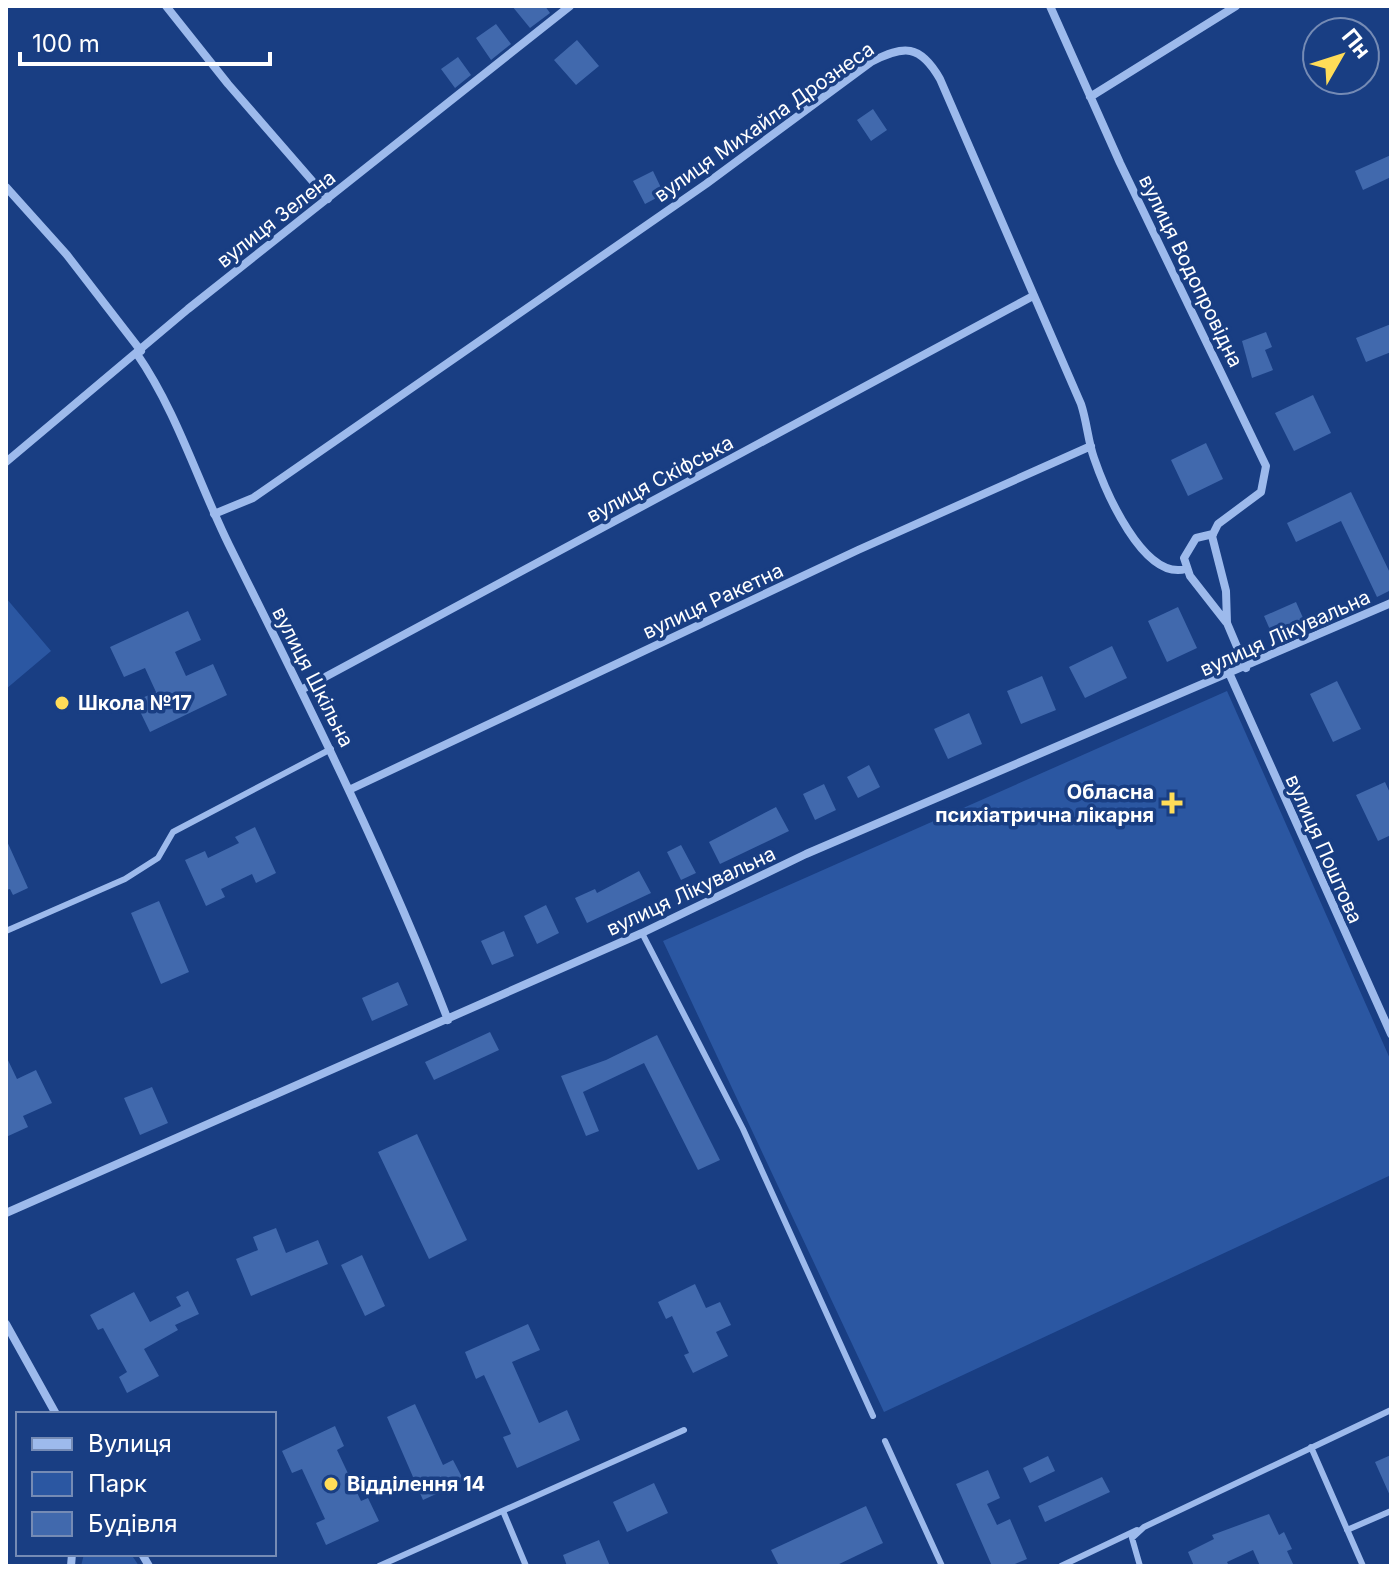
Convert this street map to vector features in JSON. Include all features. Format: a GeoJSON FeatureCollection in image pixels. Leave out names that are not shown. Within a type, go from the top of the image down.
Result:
{"type":"FeatureCollection","features":[{"type":"Feature","properties":{"kind":"street"},"geometry":{"type":"LineString","coordinates":[[166,6],[228,84],[328,199]]}},
{"type":"Feature","properties":{"kind":"street","name":"вулиця Зелена"},"geometry":{"type":"LineString","coordinates":[[6,462],[570,6]]}},
{"type":"Feature","properties":{"kind":"street","name":"вулиця Водопровідна"},"geometry":{"type":"LineString","coordinates":[[1050,6],[1090,97],[1266,466],[1261,492],[1218,524],[1213,534],[1203,535],[1191,543],[1184,558],[1186,569]]}},
{"type":"Feature","properties":{"kind":"street"},"geometry":{"type":"LineString","coordinates":[[1090,97],[1236,6]]}},
{"type":"Feature","properties":{"kind":"street","name":"вулиця Михайла Дрознеса"},"geometry":{"type":"LineString","coordinates":[[214,514],[253,498],[706,184],[871,62],[892,51],[910,50],[921,54],[940,79],[1081,404],[1091,446],[1114,503],[1141,549],[1163,566],[1175,571],[1186,569]]}},
{"type":"Feature","properties":{"kind":"street","name":"вулиця Шкільна"},"geometry":{"type":"LineString","coordinates":[[6,187],[67,255],[139,352],[185,443],[214,514],[351,789],[448,1020]]}},
{"type":"Feature","properties":{"kind":"street","name":"вулиця Скіфська"},"geometry":{"type":"LineString","coordinates":[[301,690],[1033,296]]}},
{"type":"Feature","properties":{"kind":"street","name":"вулиця Ракетна"},"geometry":{"type":"LineString","coordinates":[[351,789],[858,550],[1091,446]]}},
{"type":"Feature","properties":{"kind":"street"},"geometry":{"type":"LineString","coordinates":[[1213,534],[1226,591],[1227,623]]}},
{"type":"Feature","properties":{"kind":"street"},"geometry":{"type":"LineString","coordinates":[[1186,569],[1227,623],[1246,668]]}},
{"type":"Feature","properties":{"kind":"street","name":"вулиця Лікувальна"},"geometry":{"type":"LineString","coordinates":[[6,1213],[642,933],[806,854],[1230,675],[1391,603]]}},
{"type":"Feature","properties":{"kind":"street","name":"вулиця Поштова"},"geometry":{"type":"LineString","coordinates":[[1230,675],[1391,1034]]}},
{"type":"Feature","properties":{"kind":"street"},"geometry":{"type":"LineString","coordinates":[[6,1324],[55,1412]]}},
{"type":"Feature","properties":{"kind":"lane"},"geometry":{"type":"LineString","coordinates":[[6,931],[125,879],[158,858],[173,832],[331,749]]}},
{"type":"Feature","properties":{"kind":"lane"},"geometry":{"type":"LineString","coordinates":[[642,933],[743,1129],[873,1416]]}},
{"type":"Feature","properties":{"kind":"lane"},"geometry":{"type":"LineString","coordinates":[[1061,1566],[1391,1410]]}},
{"type":"Feature","properties":{"kind":"lane"},"geometry":{"type":"LineString","coordinates":[[379,1566],[684,1430]]}},
{"type":"Feature","properties":{"kind":"lane"},"geometry":{"type":"LineString","coordinates":[[885,1441],[942,1566]]}},
{"type":"Feature","properties":{"kind":"lane"},"geometry":{"type":"LineString","coordinates":[[1311,1447],[1363,1566]]}},
{"type":"Feature","properties":{"kind":"lane"},"geometry":{"type":"LineString","coordinates":[[503,1511],[526,1566]]}},
{"type":"Feature","properties":{"kind":"lane"},"geometry":{"type":"LineString","coordinates":[[1347,1530],[1391,1511]]}},
{"type":"Feature","properties":{"kind":"lane"},"geometry":{"type":"LineString","coordinates":[[1140,1566],[1132,1538],[1144,1527]]}},
{"type":"Feature","properties":{"kind":"green space"},"geometry":{"type":"Polygon","coordinates":[[[6,598],[51,651],[6,689],[6,598]]]}},
{"type":"Feature","properties":{"kind":"green space"},"geometry":{"type":"Polygon","coordinates":[[[1227,691],[1391,1061],[1391,1175],[884,1412],[663,941],[1227,691]]]}},
{"type":"Feature","properties":{"kind":"green space"},"geometry":{"type":"Polygon","coordinates":[[[84,1556],[132,1556],[139,1566],[81,1566],[84,1556]]]}},
{"type":"Feature","properties":{"kind":"building"},"geometry":{"type":"Polygon","coordinates":[[[512,6],[545,6],[550,13],[530,28],[512,6]]]}},
{"type":"Feature","properties":{"kind":"building"},"geometry":{"type":"Polygon","coordinates":[[[496,24],[511,44],[491,60],[476,38],[496,24]]]}},
{"type":"Feature","properties":{"kind":"building"},"geometry":{"type":"Polygon","coordinates":[[[577,40],[599,66],[576,85],[554,60],[577,40]]]}},
{"type":"Feature","properties":{"kind":"building"},"geometry":{"type":"Polygon","coordinates":[[[458,57],[471,75],[455,88],[441,69],[458,57]]]}},
{"type":"Feature","properties":{"kind":"building"},"geometry":{"type":"Polygon","coordinates":[[[873,109],[887,130],[871,141],[857,120],[873,109]]]}},
{"type":"Feature","properties":{"kind":"building"},"geometry":{"type":"Polygon","coordinates":[[[1391,155],[1391,177],[1363,190],[1355,171],[1391,155]]]}},
{"type":"Feature","properties":{"kind":"building"},"geometry":{"type":"Polygon","coordinates":[[[653,171],[664,194],[645,204],[633,181],[653,171]]]}},
{"type":"Feature","properties":{"kind":"building"},"geometry":{"type":"Polygon","coordinates":[[[1391,324],[1391,352],[1366,362],[1356,338],[1391,324]]]}},
{"type":"Feature","properties":{"kind":"building"},"geometry":{"type":"Polygon","coordinates":[[[1266,332],[1272,347],[1265,350],[1273,370],[1252,378],[1242,341],[1266,332]]]}},
{"type":"Feature","properties":{"kind":"building"},"geometry":{"type":"Polygon","coordinates":[[[1313,395],[1331,433],[1294,451],[1275,413],[1313,395]]]}},
{"type":"Feature","properties":{"kind":"building"},"geometry":{"type":"Polygon","coordinates":[[[1206,443],[1223,479],[1188,496],[1171,460],[1206,443]]]}},
{"type":"Feature","properties":{"kind":"building"},"geometry":{"type":"Polygon","coordinates":[[[1351,492],[1391,575],[1391,590],[1377,597],[1341,521],[1296,542],[1287,523],[1351,492]]]}},
{"type":"Feature","properties":{"kind":"building"},"geometry":{"type":"Polygon","coordinates":[[[1296,602],[1307,627],[1275,641],[1264,616],[1296,602]]]}},
{"type":"Feature","properties":{"kind":"building"},"geometry":{"type":"Polygon","coordinates":[[[1178,607],[1197,648],[1167,662],[1148,621],[1178,607]]]}},
{"type":"Feature","properties":{"kind":"building"},"geometry":{"type":"Polygon","coordinates":[[[188,611],[201,640],[175,652],[186,676],[213,664],[227,695],[150,732],[135,701],[156,692],[145,668],[124,677],[110,647],[188,611]]]}},
{"type":"Feature","properties":{"kind":"building"},"geometry":{"type":"Polygon","coordinates":[[[1112,646],[1127,678],[1085,698],[1069,667],[1112,646]]]}},
{"type":"Feature","properties":{"kind":"building"},"geometry":{"type":"Polygon","coordinates":[[[1042,676],[1056,710],[1021,724],[1007,691],[1042,676]]]}},
{"type":"Feature","properties":{"kind":"building"},"geometry":{"type":"Polygon","coordinates":[[[1337,681],[1361,729],[1333,742],[1310,694],[1337,681]]]}},
{"type":"Feature","properties":{"kind":"building"},"geometry":{"type":"Polygon","coordinates":[[[969,713],[982,744],[948,759],[934,729],[969,713]]]}},
{"type":"Feature","properties":{"kind":"building"},"geometry":{"type":"Polygon","coordinates":[[[869,765],[880,787],[858,798],[847,777],[869,765]]]}},
{"type":"Feature","properties":{"kind":"building"},"geometry":{"type":"Polygon","coordinates":[[[1385,782],[1391,795],[1391,835],[1378,841],[1356,795],[1385,782]]]}},
{"type":"Feature","properties":{"kind":"building"},"geometry":{"type":"Polygon","coordinates":[[[824,784],[836,810],[815,820],[803,794],[824,784]]]}},
{"type":"Feature","properties":{"kind":"building"},"geometry":{"type":"Polygon","coordinates":[[[776,807],[789,831],[720,864],[709,842],[776,807]]]}},
{"type":"Feature","properties":{"kind":"building"},"geometry":{"type":"Polygon","coordinates":[[[255,827],[276,873],[256,883],[252,874],[221,889],[225,897],[206,906],[185,860],[205,851],[208,858],[239,843],[235,837],[255,827]]]}},
{"type":"Feature","properties":{"kind":"building"},"geometry":{"type":"Polygon","coordinates":[[[6,839],[28,888],[13,895],[10,889],[6,890],[6,839]]]}},
{"type":"Feature","properties":{"kind":"building"},"geometry":{"type":"Polygon","coordinates":[[[681,845],[696,873],[681,880],[667,852],[681,845]]]}},
{"type":"Feature","properties":{"kind":"building"},"geometry":{"type":"Polygon","coordinates":[[[639,871],[651,893],[587,923],[575,898],[595,889],[597,893],[639,871]]]}},
{"type":"Feature","properties":{"kind":"building"},"geometry":{"type":"Polygon","coordinates":[[[159,901],[189,972],[161,984],[131,913],[159,901]]]}},
{"type":"Feature","properties":{"kind":"building"},"geometry":{"type":"Polygon","coordinates":[[[546,905],[559,933],[537,944],[524,916],[546,905]]]}},
{"type":"Feature","properties":{"kind":"building"},"geometry":{"type":"Polygon","coordinates":[[[504,931],[514,956],[492,965],[481,941],[504,931]]]}},
{"type":"Feature","properties":{"kind":"building"},"geometry":{"type":"Polygon","coordinates":[[[398,982],[408,1005],[372,1021],[362,998],[398,982]]]}},
{"type":"Feature","properties":{"kind":"building"},"geometry":{"type":"Polygon","coordinates":[[[490,1032],[499,1050],[434,1080],[425,1062],[490,1032]]]}},
{"type":"Feature","properties":{"kind":"building"},"geometry":{"type":"Polygon","coordinates":[[[657,1035],[720,1160],[698,1170],[644,1063],[583,1092],[599,1131],[586,1136],[561,1076],[606,1060],[657,1035]]]}},
{"type":"Feature","properties":{"kind":"building"},"geometry":{"type":"Polygon","coordinates":[[[6,1056],[17,1079],[36,1070],[52,1103],[23,1116],[28,1127],[6,1137],[6,1056]]]}},
{"type":"Feature","properties":{"kind":"building"},"geometry":{"type":"Polygon","coordinates":[[[152,1087],[168,1123],[140,1135],[124,1098],[152,1087]]]}},
{"type":"Feature","properties":{"kind":"building"},"geometry":{"type":"Polygon","coordinates":[[[417,1134],[467,1240],[429,1259],[378,1152],[417,1134]]]}},
{"type":"Feature","properties":{"kind":"building"},"geometry":{"type":"Polygon","coordinates":[[[276,1228],[286,1253],[318,1240],[328,1264],[251,1296],[236,1259],[258,1250],[253,1237],[276,1228]]]}},
{"type":"Feature","properties":{"kind":"building"},"geometry":{"type":"Polygon","coordinates":[[[362,1255],[385,1306],[365,1316],[341,1265],[362,1255]]]}},
{"type":"Feature","properties":{"kind":"building"},"geometry":{"type":"Polygon","coordinates":[[[695,1284],[706,1308],[720,1302],[731,1325],[716,1332],[728,1356],[693,1373],[684,1355],[689,1353],[672,1316],[666,1319],[658,1302],[695,1284]]]}},
{"type":"Feature","properties":{"kind":"building"},"geometry":{"type":"Polygon","coordinates":[[[188,1291],[199,1314],[175,1325],[178,1330],[144,1349],[159,1376],[127,1393],[119,1377],[127,1372],[103,1328],[98,1330],[90,1315],[134,1292],[150,1322],[181,1306],[176,1297],[188,1291]]]}},
{"type":"Feature","properties":{"kind":"building"},"geometry":{"type":"Polygon","coordinates":[[[528,1324],[540,1350],[512,1362],[539,1423],[567,1410],[580,1440],[517,1468],[503,1437],[511,1434],[484,1375],[476,1379],[465,1352],[528,1324]]]}},
{"type":"Feature","properties":{"kind":"building"},"geometry":{"type":"Polygon","coordinates":[[[415,1404],[443,1465],[453,1460],[464,1481],[423,1500],[387,1417],[415,1404]]]}},
{"type":"Feature","properties":{"kind":"building","name":"Відділення 14"},"geometry":{"type":"Polygon","coordinates":[[[335,1426],[344,1446],[337,1450],[361,1501],[368,1498],[379,1521],[326,1545],[316,1523],[325,1519],[302,1469],[292,1473],[282,1451],[335,1426]]]}},
{"type":"Feature","properties":{"kind":"building"},"geometry":{"type":"Polygon","coordinates":[[[1391,1455],[1391,1498],[1375,1462],[1391,1455]]]}},
{"type":"Feature","properties":{"kind":"building"},"geometry":{"type":"Polygon","coordinates":[[[1048,1456],[1055,1471],[1030,1483],[1023,1468],[1048,1456]]]}},
{"type":"Feature","properties":{"kind":"building"},"geometry":{"type":"Polygon","coordinates":[[[988,1470],[1000,1498],[987,1504],[997,1525],[1010,1519],[1027,1559],[1010,1566],[992,1566],[956,1484],[988,1470]]]}},
{"type":"Feature","properties":{"kind":"building"},"geometry":{"type":"Polygon","coordinates":[[[1102,1477],[1110,1492],[1045,1522],[1038,1506],[1102,1477]]]}},
{"type":"Feature","properties":{"kind":"building"},"geometry":{"type":"Polygon","coordinates":[[[654,1483],[668,1513],[627,1532],[613,1502],[654,1483]]]}},
{"type":"Feature","properties":{"kind":"building"},"geometry":{"type":"Polygon","coordinates":[[[866,1506],[883,1543],[835,1566],[779,1566],[771,1550],[866,1506]]]}},
{"type":"Feature","properties":{"kind":"building"},"geometry":{"type":"Polygon","coordinates":[[[1269,1514],[1279,1535],[1284,1532],[1292,1549],[1287,1551],[1294,1566],[1260,1566],[1253,1550],[1227,1562],[1229,1566],[1194,1566],[1188,1552],[1214,1539],[1212,1535],[1269,1514]]]}},
{"type":"Feature","properties":{"kind":"building"},"geometry":{"type":"Polygon","coordinates":[[[599,1540],[610,1566],[567,1566],[563,1555],[599,1540]]]}},
{"type":"Feature","properties":{"kind":"place","name":"Школа №17"},"geometry":{"type":"Point","coordinates":[62,703]}},
{"type":"Feature","properties":{"kind":"place","name":"Обласна психіатрична лікарня"},"geometry":{"type":"Point","coordinates":[1172,803]}},
{"type":"Feature","properties":{"kind":"place","name":"Відділення 14"},"geometry":{"type":"Point","coordinates":[331,1484]}}]}
